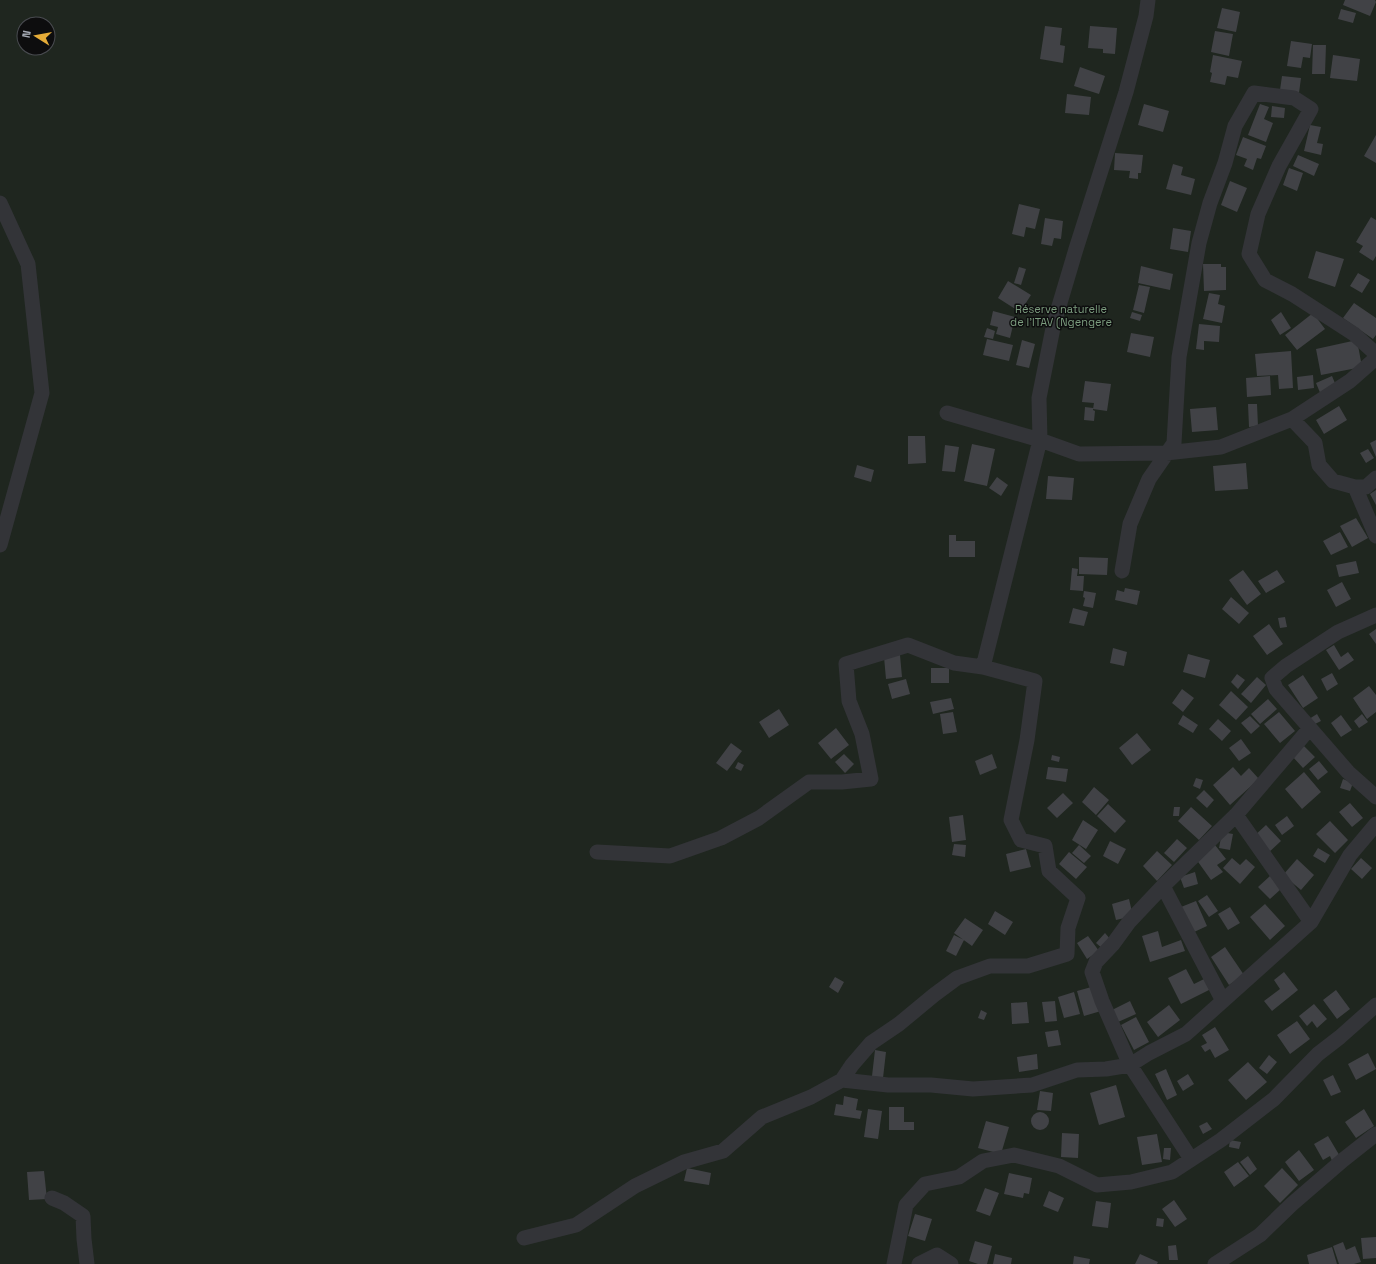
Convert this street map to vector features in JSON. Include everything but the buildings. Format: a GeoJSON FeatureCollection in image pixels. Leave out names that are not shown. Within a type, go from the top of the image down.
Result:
{"type":"FeatureCollection","features":[{"type":"Feature","properties":{"kind":"street"},"geometry":{"type":"LineString","coordinates":[[983,667],[1040,440],[1039,398],[1054,323],[1126,92],[1146,16],[1148,0]]}},
{"type":"Feature","properties":{"kind":"street"},"geometry":{"type":"LineString","coordinates":[[1122,571],[1130,524],[1148,479],[1174,443],[1179,358],[1199,243],[1210,203],[1225,163],[1235,126],[1254,93],[1294,98],[1311,109],[1279,166],[1258,214],[1249,254],[1265,280],[1292,294],[1354,334],[1376,354]]}},
{"type":"Feature","properties":{"kind":"street"},"geometry":{"type":"LineString","coordinates":[[0,203],[28,264],[42,393],[0,545]]}},
{"type":"Feature","properties":{"kind":"street"},"geometry":{"type":"LineString","coordinates":[[947,413],[1040,440],[1079,454],[1166,453],[1221,447],[1292,419],[1350,381],[1376,358]]}},
{"type":"Feature","properties":{"kind":"street"},"geometry":{"type":"LineString","coordinates":[[1292,419],[1315,443],[1319,465],[1333,481],[1355,487],[1366,486],[1376,478]]}},
{"type":"Feature","properties":{"kind":"street"},"geometry":{"type":"LineString","coordinates":[[1355,487],[1376,536]]}},
{"type":"Feature","properties":{"kind":"street"},"geometry":{"type":"LineString","coordinates":[[1376,615],[1338,632],[1286,666],[1272,678],[1276,688],[1348,772],[1376,797]]}},
{"type":"Feature","properties":{"kind":"street"},"geometry":{"type":"LineString","coordinates":[[524,1238],[576,1225],[642,1183],[684,1162],[723,1151],[762,1117],[811,1097],[842,1080],[852,1065],[871,1043],[899,1024],[957,978],[990,966],[1028,966],[1067,954],[1068,928],[1078,898],[1049,871],[1045,846],[1021,840],[1011,820],[1027,740],[1035,681],[983,667],[954,662],[908,644],[846,664],[849,701],[862,734],[871,779],[842,782],[809,782],[759,818],[721,838],[670,856],[597,852]]}},
{"type":"Feature","properties":{"kind":"street"},"geometry":{"type":"LineString","coordinates":[[1191,1159],[1130,1065],[1102,1001],[1092,972],[1096,962],[1113,944],[1129,922],[1163,886],[1236,815],[1310,728]]}},
{"type":"Feature","properties":{"kind":"street"},"geometry":{"type":"LineString","coordinates":[[1236,815],[1311,922]]}},
{"type":"Feature","properties":{"kind":"street"},"geometry":{"type":"LineString","coordinates":[[842,1080],[888,1085],[931,1085],[973,1088],[1032,1085],[1077,1070],[1130,1065],[1148,1053],[1186,1034],[1311,922],[1350,854],[1376,824]]}},
{"type":"Feature","properties":{"kind":"street"},"geometry":{"type":"LineString","coordinates":[[1163,886],[1223,1001]]}},
{"type":"Feature","properties":{"kind":"street"},"geometry":{"type":"LineString","coordinates":[[894,1264],[906,1205],[925,1184],[959,1177],[982,1161],[1014,1155],[1059,1166],[1098,1185],[1131,1182],[1172,1172],[1221,1140],[1274,1099],[1318,1054],[1340,1037],[1376,1005]]}},
{"type":"Feature","properties":{"kind":"street"},"geometry":{"type":"LineString","coordinates":[[1215,1264],[1260,1236],[1298,1199],[1376,1134]]}},
{"type":"Feature","properties":{"kind":"street"},"geometry":{"type":"LineString","coordinates":[[52,1198],[64,1203],[83,1216],[84,1239],[88,1264]]}},
{"type":"Feature","properties":{"kind":"street"},"geometry":{"type":"LineString","coordinates":[[920,1264],[937,1255],[951,1264]]}},
{"type":"Feature","properties":{"kind":"green space","name":"Réserve naturelle de l'ITAV (Ngengere"},"geometry":{"type":"Polygon","coordinates":[[[0,0],[1376,0],[1376,1264],[0,1264],[0,0]]]}}]}
